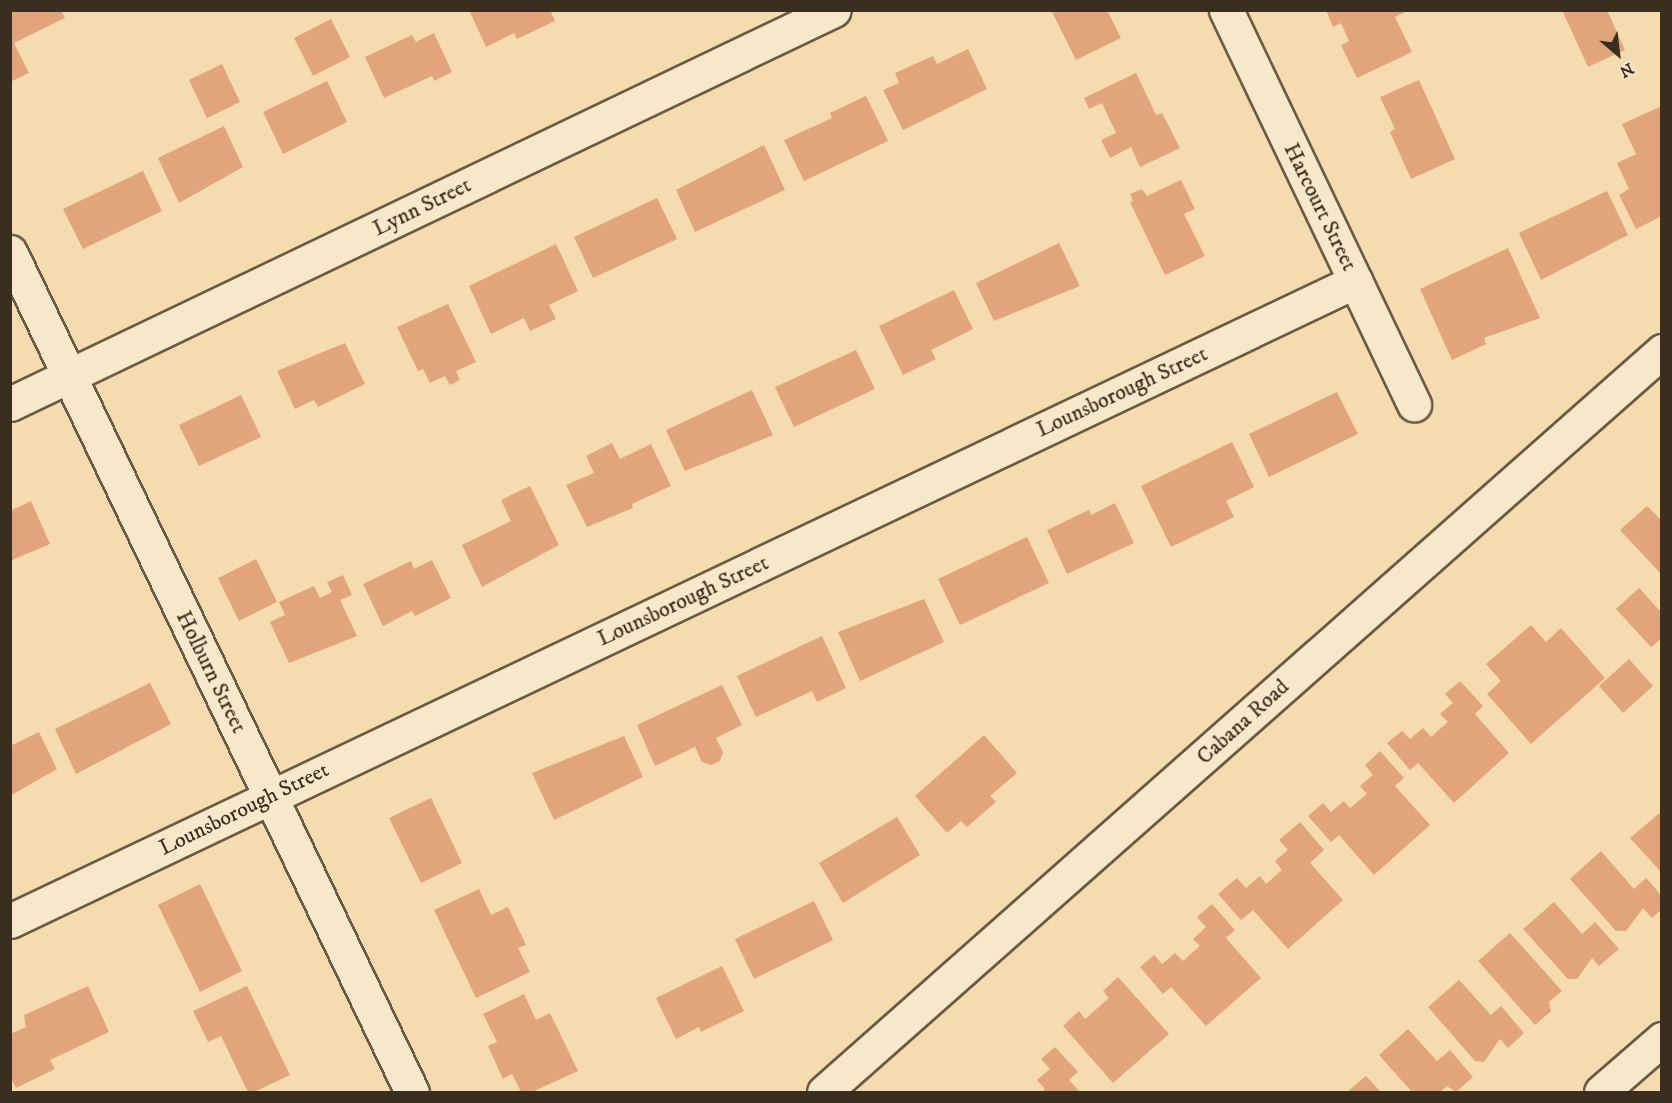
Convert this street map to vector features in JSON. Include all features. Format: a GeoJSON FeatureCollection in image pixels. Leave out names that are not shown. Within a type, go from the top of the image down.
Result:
{"type":"FeatureCollection","features":[{"type":"Feature","properties":{"kind":"street","name":"Lynn Street"},"geometry":{"type":"LineString","coordinates":[[10,404],[834,10]]}},
{"type":"Feature","properties":{"kind":"street","name":"Harcourt Street"},"geometry":{"type":"LineString","coordinates":[[1226,10],[1414,404]]}},
{"type":"Feature","properties":{"kind":"street","name":"Holburn Street"},"geometry":{"type":"LineString","coordinates":[[10,252],[412,1092]]}},
{"type":"Feature","properties":{"kind":"street","name":"Lounsborough Street"},"geometry":{"type":"LineString","coordinates":[[10,921],[1356,281]]}},
{"type":"Feature","properties":{"kind":"street","name":"Cabana Road"},"geometry":{"type":"LineString","coordinates":[[824,1092],[1662,351]]}},
{"type":"Feature","properties":{"kind":"street"},"geometry":{"type":"LineString","coordinates":[[1601,1092],[1662,1039]]}},
{"type":"Feature","properties":{"kind":"building"},"geometry":{"type":"Polygon","coordinates":[[[10,10],[61,10],[65,18],[14,43],[29,73],[10,82],[10,10]]]}},
{"type":"Feature","properties":{"kind":"building"},"geometry":{"type":"Polygon","coordinates":[[[469,10],[550,10],[555,21],[517,39],[514,33],[486,47],[469,10]]]}},
{"type":"Feature","properties":{"kind":"building"},"geometry":{"type":"Polygon","coordinates":[[[1051,10],[1107,10],[1121,38],[1076,60],[1051,10]]]}},
{"type":"Feature","properties":{"kind":"building"},"geometry":{"type":"Polygon","coordinates":[[[1326,10],[1409,10],[1395,17],[1412,52],[1357,78],[1341,45],[1349,41],[1341,23],[1333,27],[1326,10]]]}},
{"type":"Feature","properties":{"kind":"building"},"geometry":{"type":"Polygon","coordinates":[[[1562,10],[1607,10],[1625,50],[1588,67],[1562,10]]]}},
{"type":"Feature","properties":{"kind":"building"},"geometry":{"type":"Polygon","coordinates":[[[331,19],[350,57],[313,76],[294,38],[331,19]]]}},
{"type":"Feature","properties":{"kind":"building"},"geometry":{"type":"Polygon","coordinates":[[[434,33],[452,72],[434,81],[432,76],[384,98],[365,57],[412,35],[416,42],[434,33]]]}},
{"type":"Feature","properties":{"kind":"building"},"geometry":{"type":"Polygon","coordinates":[[[968,49],[987,89],[903,130],[883,90],[899,83],[895,73],[933,56],[937,64],[968,49]]]}},
{"type":"Feature","properties":{"kind":"building"},"geometry":{"type":"Polygon","coordinates":[[[222,64],[240,102],[207,118],[189,80],[222,64]]]}},
{"type":"Feature","properties":{"kind":"building"},"geometry":{"type":"Polygon","coordinates":[[[1136,73],[1156,115],[1162,113],[1180,148],[1140,167],[1131,147],[1110,158],[1101,140],[1116,133],[1102,103],[1089,109],[1084,98],[1136,73]]]}},
{"type":"Feature","properties":{"kind":"building"},"geometry":{"type":"Polygon","coordinates":[[[1419,80],[1455,159],[1411,179],[1390,132],[1395,129],[1380,97],[1419,80]]]}},
{"type":"Feature","properties":{"kind":"building"},"geometry":{"type":"Polygon","coordinates":[[[327,81],[347,122],[283,154],[263,112],[327,81]]]}},
{"type":"Feature","properties":{"kind":"building"},"geometry":{"type":"Polygon","coordinates":[[[866,96],[888,141],[804,181],[784,140],[832,118],[830,113],[866,96]]]}},
{"type":"Feature","properties":{"kind":"building"},"geometry":{"type":"Polygon","coordinates":[[[1662,106],[1662,216],[1636,229],[1619,195],[1629,189],[1617,163],[1636,154],[1622,124],[1662,106]]]}},
{"type":"Feature","properties":{"kind":"building"},"geometry":{"type":"Polygon","coordinates":[[[224,126],[243,167],[179,203],[158,158],[224,126]]]}},
{"type":"Feature","properties":{"kind":"building"},"geometry":{"type":"Polygon","coordinates":[[[764,145],[785,190],[695,232],[676,190],[764,145]]]}},
{"type":"Feature","properties":{"kind":"building"},"geometry":{"type":"Polygon","coordinates":[[[143,171],[162,211],[83,249],[63,209],[143,171]]]}},
{"type":"Feature","properties":{"kind":"building"},"geometry":{"type":"Polygon","coordinates":[[[1181,180],[1195,209],[1184,214],[1205,256],[1165,275],[1130,202],[1133,201],[1130,194],[1142,189],[1147,196],[1181,180]]]}},
{"type":"Feature","properties":{"kind":"building"},"geometry":{"type":"Polygon","coordinates":[[[1607,191],[1628,235],[1541,280],[1519,233],[1607,191]]]}},
{"type":"Feature","properties":{"kind":"building"},"geometry":{"type":"Polygon","coordinates":[[[657,198],[677,239],[593,278],[574,237],[657,198]]]}},
{"type":"Feature","properties":{"kind":"building"},"geometry":{"type":"Polygon","coordinates":[[[1059,243],[1080,286],[994,321],[976,283],[1059,243]]]}},
{"type":"Feature","properties":{"kind":"building"},"geometry":{"type":"Polygon","coordinates":[[[556,244],[578,291],[549,305],[556,319],[530,331],[524,318],[491,334],[469,286],[556,244]]]}},
{"type":"Feature","properties":{"kind":"building"},"geometry":{"type":"Polygon","coordinates":[[[1508,248],[1540,318],[1484,338],[1486,344],[1452,360],[1420,289],[1508,248]]]}},
{"type":"Feature","properties":{"kind":"building"},"geometry":{"type":"Polygon","coordinates":[[[954,290],[973,329],[931,350],[936,359],[903,375],[879,326],[954,290]]]}},
{"type":"Feature","properties":{"kind":"building"},"geometry":{"type":"Polygon","coordinates":[[[448,304],[476,362],[456,371],[460,380],[450,385],[445,376],[430,383],[423,369],[418,371],[397,327],[448,304]]]}},
{"type":"Feature","properties":{"kind":"building"},"geometry":{"type":"Polygon","coordinates":[[[345,343],[365,384],[318,407],[314,400],[295,409],[277,371],[345,343]]]}},
{"type":"Feature","properties":{"kind":"building"},"geometry":{"type":"Polygon","coordinates":[[[856,350],[875,389],[794,427],[775,387],[856,350]]]}},
{"type":"Feature","properties":{"kind":"building"},"geometry":{"type":"Polygon","coordinates":[[[752,390],[773,435],[685,471],[666,430],[752,390]]]}},
{"type":"Feature","properties":{"kind":"building"},"geometry":{"type":"Polygon","coordinates":[[[1337,392],[1358,434],[1269,477],[1249,434],[1337,392]]]}},
{"type":"Feature","properties":{"kind":"building"},"geometry":{"type":"Polygon","coordinates":[[[241,395],[261,437],[199,466],[179,425],[241,395]]]}},
{"type":"Feature","properties":{"kind":"building"},"geometry":{"type":"Polygon","coordinates":[[[1232,442],[1254,487],[1226,501],[1234,517],[1171,547],[1141,486],[1232,442]]]}},
{"type":"Feature","properties":{"kind":"building"},"geometry":{"type":"Polygon","coordinates":[[[612,443],[620,459],[651,444],[671,486],[632,504],[633,508],[587,527],[566,485],[594,473],[586,456],[612,443]]]}},
{"type":"Feature","properties":{"kind":"building"},"geometry":{"type":"Polygon","coordinates":[[[530,486],[559,545],[482,587],[462,545],[511,521],[501,500],[530,486]]]}},
{"type":"Feature","properties":{"kind":"building"},"geometry":{"type":"Polygon","coordinates":[[[31,501],[50,544],[10,561],[10,511],[31,501]]]}},
{"type":"Feature","properties":{"kind":"building"},"geometry":{"type":"Polygon","coordinates":[[[1115,503],[1134,543],[1067,574],[1047,530],[1089,510],[1091,515],[1115,503]]]}},
{"type":"Feature","properties":{"kind":"building"},"geometry":{"type":"Polygon","coordinates":[[[1647,506],[1662,521],[1662,575],[1620,530],[1647,506]]]}},
{"type":"Feature","properties":{"kind":"building"},"geometry":{"type":"Polygon","coordinates":[[[1027,537],[1049,583],[960,625],[938,579],[1027,537]]]}},
{"type":"Feature","properties":{"kind":"building"},"geometry":{"type":"Polygon","coordinates":[[[256,559],[277,602],[239,621],[218,578],[256,559]]]}},
{"type":"Feature","properties":{"kind":"building"},"geometry":{"type":"Polygon","coordinates":[[[432,560],[451,598],[415,616],[412,611],[383,626],[363,584],[411,561],[414,569],[432,560]]]}},
{"type":"Feature","properties":{"kind":"building"},"geometry":{"type":"Polygon","coordinates":[[[343,575],[352,595],[340,600],[357,636],[289,663],[270,622],[285,615],[279,602],[314,586],[320,598],[332,592],[327,582],[343,575]]]}},
{"type":"Feature","properties":{"kind":"building"},"geometry":{"type":"Polygon","coordinates":[[[1639,588],[1662,613],[1662,638],[1651,647],[1616,609],[1639,588]]]}},
{"type":"Feature","properties":{"kind":"building"},"geometry":{"type":"Polygon","coordinates":[[[924,599],[944,642],[860,681],[838,632],[924,599]]]}},
{"type":"Feature","properties":{"kind":"building"},"geometry":{"type":"Polygon","coordinates":[[[1531,625],[1546,642],[1561,628],[1605,678],[1531,744],[1487,694],[1501,681],[1486,664],[1531,625]]]}},
{"type":"Feature","properties":{"kind":"building"},"geometry":{"type":"Polygon","coordinates":[[[822,636],[846,688],[817,702],[812,691],[756,717],[737,676],[822,636]]]}},
{"type":"Feature","properties":{"kind":"building"},"geometry":{"type":"Polygon","coordinates":[[[1629,659],[1653,686],[1623,713],[1599,686],[1629,659]]]}},
{"type":"Feature","properties":{"kind":"building"},"geometry":{"type":"Polygon","coordinates":[[[1460,681],[1483,706],[1475,714],[1509,753],[1454,803],[1418,763],[1410,770],[1387,743],[1402,731],[1410,739],[1423,728],[1431,737],[1448,722],[1440,714],[1453,703],[1445,694],[1460,681]]]}},
{"type":"Feature","properties":{"kind":"building"},"geometry":{"type":"Polygon","coordinates":[[[150,683],[171,724],[76,774],[55,729],[150,683]]]}},
{"type":"Feature","properties":{"kind":"building"},"geometry":{"type":"Polygon","coordinates":[[[722,685],[742,725],[716,738],[723,752],[720,761],[711,765],[702,762],[695,747],[655,766],[637,725],[722,685]]]}},
{"type":"Feature","properties":{"kind":"building"},"geometry":{"type":"Polygon","coordinates":[[[39,732],[57,769],[10,796],[10,746],[39,732]]]}},
{"type":"Feature","properties":{"kind":"building"},"geometry":{"type":"Polygon","coordinates":[[[984,735],[1017,773],[990,796],[996,802],[967,827],[961,821],[947,833],[915,796],[984,735]]]}},
{"type":"Feature","properties":{"kind":"building"},"geometry":{"type":"Polygon","coordinates":[[[624,736],[643,777],[554,820],[532,773],[624,736]]]}},
{"type":"Feature","properties":{"kind":"building"},"geometry":{"type":"Polygon","coordinates":[[[1380,751],[1404,778],[1395,786],[1430,825],[1374,875],[1339,835],[1331,842],[1308,816],[1323,803],[1331,812],[1344,801],[1350,808],[1367,794],[1360,786],[1373,775],[1365,765],[1380,751]]]}},
{"type":"Feature","properties":{"kind":"building"},"geometry":{"type":"Polygon","coordinates":[[[431,798],[462,863],[421,883],[389,818],[431,798]]]}},
{"type":"Feature","properties":{"kind":"building"},"geometry":{"type":"Polygon","coordinates":[[[1662,811],[1662,873],[1630,838],[1662,811]]]}},
{"type":"Feature","properties":{"kind":"building"},"geometry":{"type":"Polygon","coordinates":[[[897,817],[920,855],[843,903],[819,863],[897,817]]]}},
{"type":"Feature","properties":{"kind":"building"},"geometry":{"type":"Polygon","coordinates":[[[1300,822],[1324,850],[1310,863],[1343,900],[1288,949],[1253,910],[1241,920],[1218,894],[1237,878],[1246,888],[1260,876],[1266,884],[1282,870],[1275,861],[1288,850],[1279,840],[1300,822]]]}},
{"type":"Feature","properties":{"kind":"building"},"geometry":{"type":"Polygon","coordinates":[[[1601,851],[1634,889],[1646,878],[1662,896],[1662,909],[1652,918],[1643,908],[1626,931],[1616,931],[1570,879],[1601,851]]]}},
{"type":"Feature","properties":{"kind":"building"},"geometry":{"type":"Polygon","coordinates":[[[200,884],[242,971],[200,992],[158,905],[200,884]]]}},
{"type":"Feature","properties":{"kind":"building"},"geometry":{"type":"Polygon","coordinates":[[[479,889],[491,915],[508,907],[526,945],[518,948],[530,972],[476,998],[434,910],[479,889]]]}},
{"type":"Feature","properties":{"kind":"building"},"geometry":{"type":"Polygon","coordinates":[[[814,901],[833,940],[754,979],[735,939],[814,901]]]}},
{"type":"Feature","properties":{"kind":"building"},"geometry":{"type":"Polygon","coordinates":[[[1554,902],[1582,934],[1595,922],[1619,949],[1599,966],[1592,958],[1577,979],[1568,979],[1523,929],[1554,902]]]}},
{"type":"Feature","properties":{"kind":"building"},"geometry":{"type":"Polygon","coordinates":[[[1212,904],[1235,930],[1226,938],[1261,978],[1206,1026],[1171,987],[1163,994],[1140,967],[1154,955],[1162,964],[1175,953],[1183,961],[1200,946],[1193,939],[1206,927],[1197,917],[1212,904]]]}},
{"type":"Feature","properties":{"kind":"building"},"geometry":{"type":"Polygon","coordinates":[[[1510,933],[1562,991],[1549,1002],[1551,1011],[1535,1025],[1478,961],[1510,933]]]}},
{"type":"Feature","properties":{"kind":"building"},"geometry":{"type":"Polygon","coordinates":[[[722,966],[744,1011],[701,1032],[699,1027],[676,1039],[656,998],[722,966]]]}},
{"type":"Feature","properties":{"kind":"building"},"geometry":{"type":"Polygon","coordinates":[[[1118,977],[1169,1034],[1113,1083],[1063,1026],[1079,1011],[1085,1019],[1109,998],[1103,991],[1118,977]]]}},
{"type":"Feature","properties":{"kind":"building"},"geometry":{"type":"Polygon","coordinates":[[[1459,980],[1491,1015],[1501,1006],[1524,1033],[1508,1048],[1500,1039],[1484,1062],[1475,1061],[1428,1007],[1459,980]]]}},
{"type":"Feature","properties":{"kind":"building"},"geometry":{"type":"Polygon","coordinates":[[[88,986],[109,1032],[50,1060],[55,1069],[16,1088],[10,1077],[10,1034],[26,1027],[24,1015],[88,986]]]}},
{"type":"Feature","properties":{"kind":"building"},"geometry":{"type":"Polygon","coordinates":[[[247,986],[290,1075],[254,1092],[248,1092],[221,1036],[208,1042],[193,1011],[247,986]]]}},
{"type":"Feature","properties":{"kind":"building"},"geometry":{"type":"Polygon","coordinates":[[[524,994],[536,1020],[550,1013],[578,1071],[532,1092],[521,1092],[512,1074],[503,1079],[488,1046],[497,1042],[483,1014],[524,994]]]}},
{"type":"Feature","properties":{"kind":"building"},"geometry":{"type":"Polygon","coordinates":[[[1408,1029],[1437,1061],[1450,1050],[1473,1077],[1456,1092],[1447,1086],[1440,1092],[1412,1092],[1379,1055],[1408,1029]]]}},
{"type":"Feature","properties":{"kind":"building"},"geometry":{"type":"Polygon","coordinates":[[[1055,1047],[1078,1072],[1069,1080],[1080,1092],[1041,1092],[1045,1089],[1037,1080],[1050,1069],[1041,1059],[1055,1047]]]}},
{"type":"Feature","properties":{"kind":"building"},"geometry":{"type":"Polygon","coordinates":[[[1366,1076],[1381,1092],[1347,1092],[1366,1076]]]}}]}
